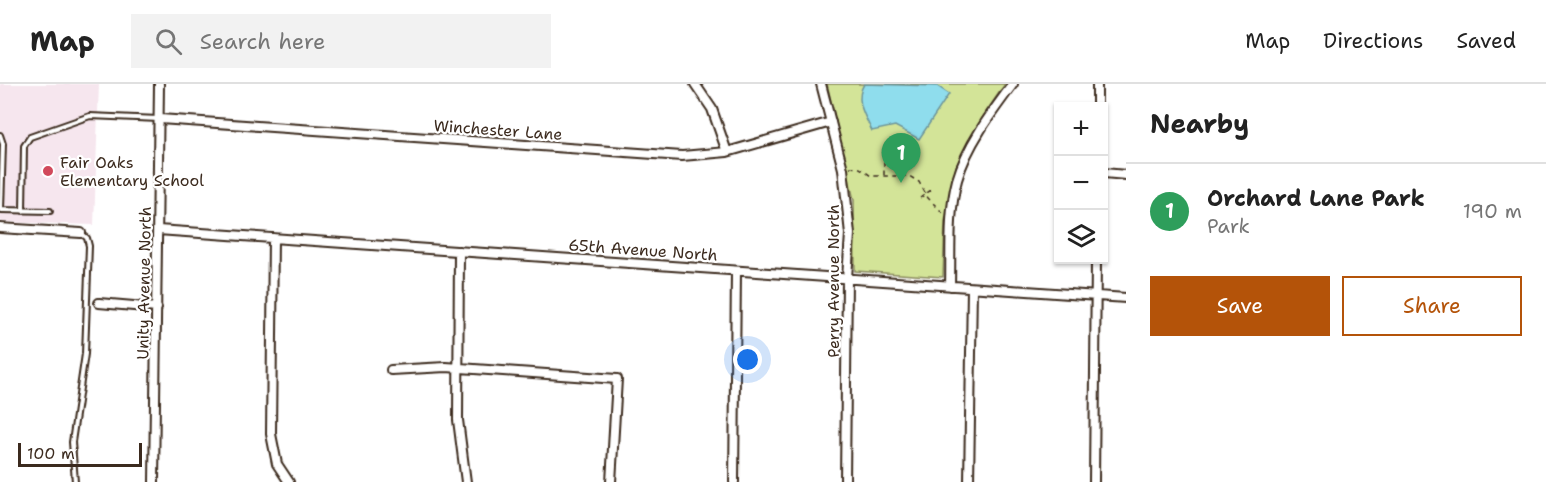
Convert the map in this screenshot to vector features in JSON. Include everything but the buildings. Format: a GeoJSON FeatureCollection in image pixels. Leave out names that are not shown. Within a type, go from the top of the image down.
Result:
{"type":"FeatureCollection","features":[{"type":"Feature","properties":{"kind":"street","name":"Unity Avenue North"},"geometry":{"type":"LineString","coordinates":[[153,482],[159,84]]}},
{"type":"Feature","properties":{"kind":"street"},"geometry":{"type":"LineString","coordinates":[[695,84],[712,109],[728,152]]}},
{"type":"Feature","properties":{"kind":"street","name":"Perry Avenue North"},"geometry":{"type":"LineString","coordinates":[[821,84],[843,169],[850,234],[847,278],[845,482]]}},
{"type":"Feature","properties":{"kind":"street"},"geometry":{"type":"LineString","coordinates":[[950,286],[951,221],[958,179],[975,141],[1014,84]]}},
{"type":"Feature","properties":{"kind":"street"},"geometry":{"type":"LineString","coordinates":[[1097,84],[1097,102]]}},
{"type":"Feature","properties":{"kind":"street","name":"Winchester Lane"},"geometry":{"type":"LineString","coordinates":[[160,119],[681,156],[728,152],[831,122]]}},
{"type":"Feature","properties":{"kind":"street"},"geometry":{"type":"LineString","coordinates":[[1108,173],[1126,175]]}},
{"type":"Feature","properties":{"kind":"street"},"geometry":{"type":"LineString","coordinates":[[0,228],[81,232]]}},
{"type":"Feature","properties":{"kind":"street","name":"65th Avenue North"},"geometry":{"type":"LineString","coordinates":[[158,230],[1126,298]]}},
{"type":"Feature","properties":{"kind":"street"},"geometry":{"type":"LineString","coordinates":[[273,238],[271,434],[277,464],[287,480]]}},
{"type":"Feature","properties":{"kind":"street"},"geometry":{"type":"LineString","coordinates":[[459,251],[458,420],[466,482]]}},
{"type":"Feature","properties":{"kind":"street"},"geometry":{"type":"LineString","coordinates":[[1094,482],[1096,264]]}},
{"type":"Feature","properties":{"kind":"street"},"geometry":{"type":"LineString","coordinates":[[734,482],[736,270]]}},
{"type":"Feature","properties":{"kind":"street"},"geometry":{"type":"LineString","coordinates":[[969,482],[972,288]]}},
{"type":"Feature","properties":{"kind":"street"},"geometry":{"type":"LineString","coordinates":[[99,303],[157,308]]}},
{"type":"Feature","properties":{"kind":"street"},"geometry":{"type":"LineString","coordinates":[[391,370],[458,368],[617,379],[611,482]]}},
{"type":"Feature","properties":{"kind":"lane"},"geometry":{"type":"LineString","coordinates":[[23,211],[24,146],[30,137],[90,116],[160,119]]}},
{"type":"Feature","properties":{"kind":"lane"},"geometry":{"type":"LineString","coordinates":[[0,135],[3,144],[0,210],[50,211]]}},
{"type":"Feature","properties":{"kind":"lane"},"geometry":{"type":"LineString","coordinates":[[75,482],[72,442],[85,354],[89,246],[87,238],[81,232]]}},
{"type":"Feature","properties":{"kind":"path"},"geometry":{"type":"LineString","coordinates":[[884,176],[884,157],[902,158],[900,176]]}},
{"type":"Feature","properties":{"kind":"path"},"geometry":{"type":"LineString","coordinates":[[850,167],[860,168],[871,176],[909,176],[918,182],[925,194],[944,214]]}},
{"type":"Feature","properties":{"kind":"path"},"geometry":{"type":"LineString","coordinates":[[920,198],[931,190]]}},
{"type":"Feature","properties":{"kind":"shaded area","name":"Fair Oaks Elementary School"},"geometry":{"type":"Polygon","coordinates":[[[0,84],[99,84],[94,225],[0,222],[0,84]]]}},
{"type":"Feature","properties":{"kind":"green space"},"geometry":{"type":"Polygon","coordinates":[[[827,84],[1005,84],[982,118],[956,166],[945,221],[943,277],[855,271],[854,200],[827,84]]]}},
{"type":"Feature","properties":{"kind":"water"},"geometry":{"type":"Polygon","coordinates":[[[864,84],[937,86],[949,94],[919,139],[895,126],[872,131],[860,102],[864,84]]]}},
{"type":"Feature","properties":{"kind":"place","name":"Fair Oaks Elementary School"},"geometry":{"type":"Point","coordinates":[48,171]}},
{"type":"Feature","properties":{"kind":"place","name":"Orchard Lane Park"},"geometry":{"type":"Point","coordinates":[901,183]}}]}
